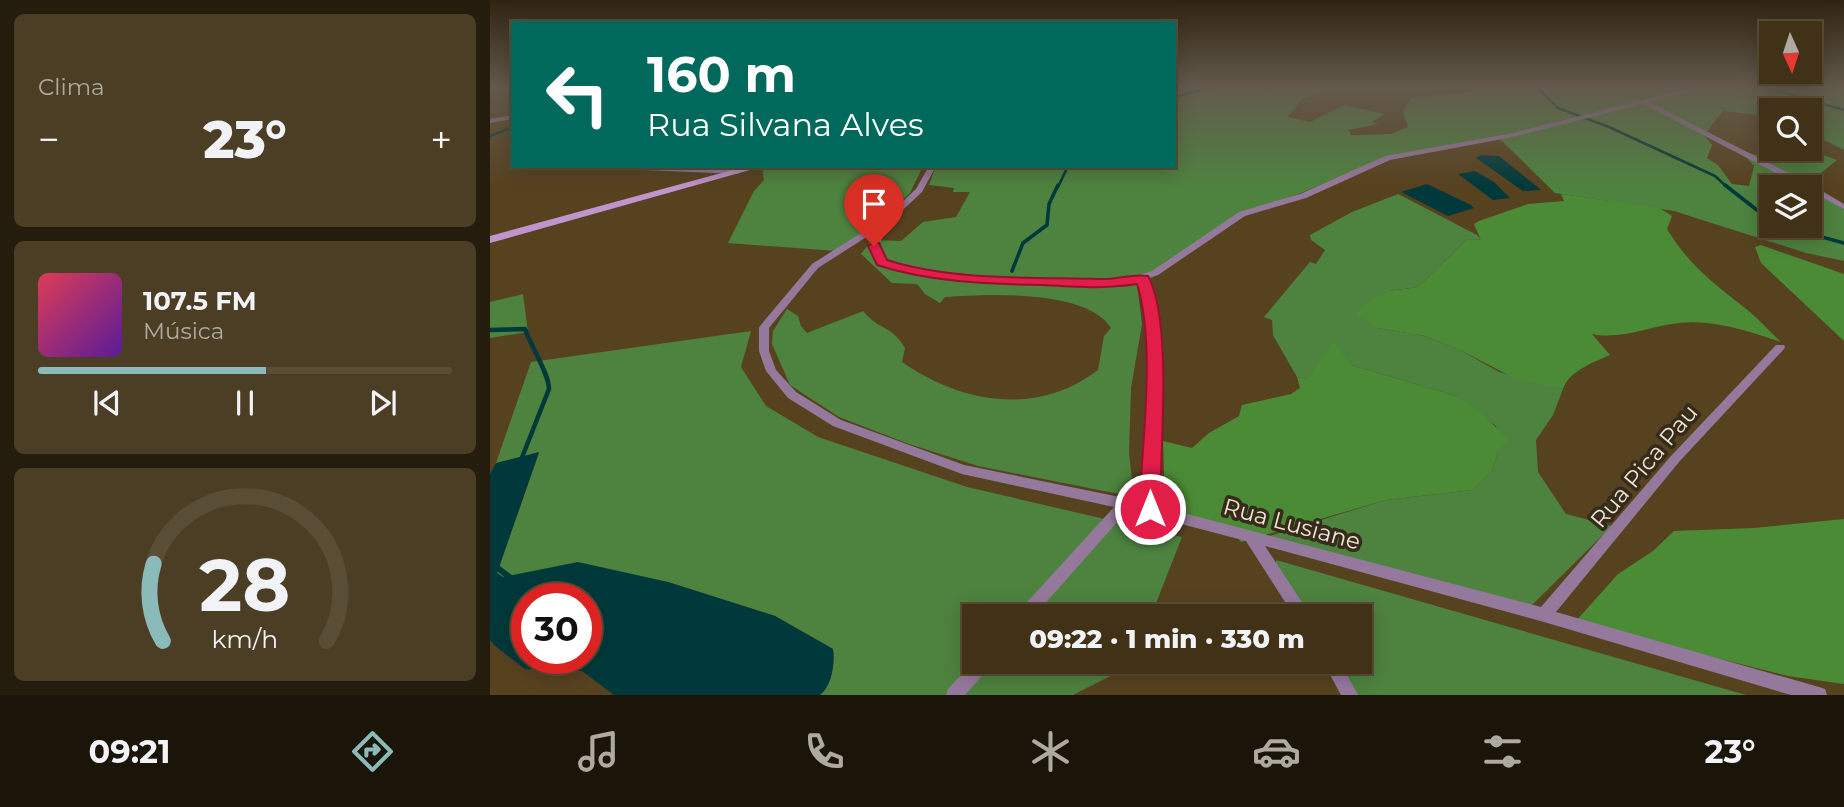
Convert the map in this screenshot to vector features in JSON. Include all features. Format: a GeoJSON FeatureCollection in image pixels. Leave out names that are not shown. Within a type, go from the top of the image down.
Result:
{"type":"FeatureCollection","features":[{"type":"Feature","properties":{"kind":"street"},"geometry":{"type":"LineString","coordinates":[[932,168],[919,190],[889,219],[874,246],[882,262],[903,269],[982,279],[1114,284],[1143,279],[1242,215],[1303,196],[1388,158],[1507,136],[1567,120]]}},
{"type":"Feature","properties":{"kind":"street"},"geometry":{"type":"LineString","coordinates":[[1677,120],[1786,175]]}},
{"type":"Feature","properties":{"kind":"street"},"geometry":{"type":"LineString","coordinates":[[644,168],[737,172]]}},
{"type":"Feature","properties":{"kind":"street"},"geometry":{"type":"LineString","coordinates":[[490,240],[752,168]]}},
{"type":"Feature","properties":{"kind":"street"},"geometry":{"type":"LineString","coordinates":[[1822,194],[1844,207]]}},
{"type":"Feature","properties":{"kind":"street","name":"Rua Lusiane"},"geometry":{"type":"LineString","coordinates":[[889,219],[816,266],[764,327],[764,351],[779,381],[799,401],[837,423],[962,469],[1150,509],[1544,615],[1819,695]]}},
{"type":"Feature","properties":{"kind":"street"},"geometry":{"type":"LineString","coordinates":[[1143,279],[1151,305],[1154,342],[1150,509]]}},
{"type":"Feature","properties":{"kind":"street","name":"Rua Pica Pau"},"geometry":{"type":"LineString","coordinates":[[1544,615],[1675,459],[1780,347]]}},
{"type":"Feature","properties":{"kind":"street"},"geometry":{"type":"LineString","coordinates":[[1035,604],[1124,505]]}},
{"type":"Feature","properties":{"kind":"street"},"geometry":{"type":"LineString","coordinates":[[1252,538],[1295,604]]}},
{"type":"Feature","properties":{"kind":"street"},"geometry":{"type":"LineString","coordinates":[[954,695],[973,674]]}},
{"type":"Feature","properties":{"kind":"street"},"geometry":{"type":"LineString","coordinates":[[1338,674],[1350,695]]}},
{"type":"Feature","properties":{"kind":"green space"},"geometry":{"type":"Polygon","coordinates":[[[1176,120],[1374,120],[1371,122],[1378,124],[1349,130],[1351,135],[1391,134],[1408,127],[1406,120],[1716,120],[1704,135],[1712,145],[1707,158],[1718,165],[1732,184],[1749,186],[1754,166],[1740,150],[1759,156],[1759,161],[1822,161],[1822,154],[1837,160],[1818,175],[1759,175],[1759,238],[1822,238],[1822,195],[1844,207],[1844,261],[1806,253],[1674,211],[1555,193],[1497,139],[1372,163],[1270,206],[1236,216],[1158,275],[1137,284],[1142,324],[1131,388],[1129,453],[1133,489],[1129,496],[978,466],[909,444],[839,417],[790,385],[772,344],[773,331],[787,309],[798,316],[807,333],[863,311],[900,340],[905,348],[902,362],[949,387],[974,395],[1025,399],[1050,394],[1074,385],[1098,370],[1104,336],[1111,328],[1099,315],[1081,306],[1059,300],[1009,295],[945,297],[940,303],[925,294],[917,284],[892,283],[861,254],[872,240],[901,241],[923,222],[956,217],[970,192],[953,192],[954,188],[929,185],[935,168],[1176,168],[1176,120]]]}},
{"type":"Feature","properties":{"kind":"green space"},"geometry":{"type":"Polygon","coordinates":[[[1822,120],[1844,120],[1844,150],[1822,139],[1822,120]]]}},
{"type":"Feature","properties":{"kind":"green space"},"geometry":{"type":"Polygon","coordinates":[[[762,168],[922,168],[910,193],[890,212],[837,251],[728,243],[754,191],[764,180],[762,168]]]}},
{"type":"Feature","properties":{"kind":"green space"},"geometry":{"type":"Polygon","coordinates":[[[1398,194],[1482,240],[1467,239],[1418,287],[1389,291],[1378,328],[1425,336],[1460,350],[1499,372],[1563,389],[1553,415],[1536,440],[1538,472],[1566,514],[1612,526],[1530,607],[1266,537],[1386,500],[1473,490],[1492,471],[1498,451],[1496,426],[1453,395],[1351,365],[1308,379],[1297,377],[1273,335],[1272,320],[1264,317],[1310,262],[1316,264],[1325,250],[1311,240],[1310,235],[1352,212],[1398,194]]]}},
{"type":"Feature","properties":{"kind":"green space"},"geometry":{"type":"Polygon","coordinates":[[[1561,194],[1659,208],[1672,216],[1667,229],[1691,261],[1781,342],[1718,324],[1692,322],[1625,334],[1592,334],[1610,355],[1576,372],[1563,389],[1516,379],[1460,350],[1425,336],[1378,328],[1356,314],[1366,303],[1389,291],[1418,287],[1467,239],[1481,240],[1474,224],[1479,221],[1528,204],[1564,201],[1561,194]]]}},
{"type":"Feature","properties":{"kind":"green space"},"geometry":{"type":"Polygon","coordinates":[[[1761,245],[1844,274],[1844,341],[1761,263],[1755,247],[1761,245]]]}},
{"type":"Feature","properties":{"kind":"green space"},"geometry":{"type":"Polygon","coordinates":[[[523,294],[528,332],[490,338],[490,302],[523,294]]]}},
{"type":"Feature","properties":{"kind":"green space"},"geometry":{"type":"Polygon","coordinates":[[[751,331],[741,367],[766,406],[818,437],[967,487],[1182,537],[1156,604],[962,604],[962,674],[1114,674],[1073,695],[820,695],[832,674],[833,649],[775,616],[668,582],[524,575],[503,577],[497,573],[539,453],[496,463],[531,362],[751,331]]]}},
{"type":"Feature","properties":{"kind":"green space"},"geometry":{"type":"Polygon","coordinates":[[[1334,341],[1351,365],[1453,395],[1478,410],[1509,440],[1498,451],[1492,471],[1473,490],[1386,500],[1241,542],[1230,527],[1197,528],[1165,504],[1163,441],[1192,448],[1209,433],[1239,416],[1242,405],[1291,394],[1300,388],[1297,377],[1308,379],[1334,341]]]}},
{"type":"Feature","properties":{"kind":"green space"},"geometry":{"type":"Polygon","coordinates":[[[1844,519],[1844,684],[1788,676],[1575,622],[1618,574],[1653,551],[1674,531],[1754,528],[1844,519]]]}},
{"type":"Feature","properties":{"kind":"green space"},"geometry":{"type":"Polygon","coordinates":[[[1276,560],[1746,695],[1354,695],[1343,674],[1372,674],[1372,604],[1298,604],[1275,569],[1276,560]]]}},
{"type":"Feature","properties":{"kind":"water"},"geometry":{"type":"Polygon","coordinates":[[[1481,155],[1499,156],[1541,190],[1523,191],[1476,158],[1481,155]]]}},
{"type":"Feature","properties":{"kind":"water"},"geometry":{"type":"Polygon","coordinates":[[[1475,171],[1494,182],[1510,198],[1493,200],[1458,174],[1475,171]]]}},
{"type":"Feature","properties":{"kind":"water"},"geometry":{"type":"Polygon","coordinates":[[[1427,184],[1474,208],[1448,216],[1401,192],[1427,184]]]}},
{"type":"Feature","properties":{"kind":"water"},"geometry":{"type":"Polygon","coordinates":[[[539,452],[497,573],[503,577],[578,562],[668,582],[775,616],[833,649],[832,674],[824,691],[820,695],[614,695],[586,674],[602,674],[602,583],[511,583],[511,658],[490,640],[490,474],[496,463],[539,452]]]}},
{"type":"Feature","properties":{"kind":"waterway"},"geometry":{"type":"LineString","coordinates":[[1591,120],[1715,176],[1727,187]]}},
{"type":"Feature","properties":{"kind":"waterway"},"geometry":{"type":"LineString","coordinates":[[490,136],[511,128]]}},
{"type":"Feature","properties":{"kind":"waterway"},"geometry":{"type":"LineString","coordinates":[[1058,187],[1067,168]]}},
{"type":"Feature","properties":{"kind":"waterway"},"geometry":{"type":"LineString","coordinates":[[1012,271],[1023,243],[1047,225],[1049,204],[1058,185]]}},
{"type":"Feature","properties":{"kind":"waterway"},"geometry":{"type":"LineString","coordinates":[[1725,185],[1759,212]]}},
{"type":"Feature","properties":{"kind":"waterway"},"geometry":{"type":"LineString","coordinates":[[1822,237],[1844,243]]}},
{"type":"Feature","properties":{"kind":"waterway"},"geometry":{"type":"LineString","coordinates":[[490,330],[525,329],[548,383],[549,389],[521,460]]}},
{"type":"Feature","properties":{"kind":"waterway"},"geometry":{"type":"LineString","coordinates":[[490,562],[512,579]]}},
{"type":"Feature","properties":{"kind":"route"},"geometry":{"type":"LineString","coordinates":[[874,246],[882,262],[903,269],[982,279],[1114,284],[1143,279],[1151,305],[1154,342],[1150,509]]}}]}
